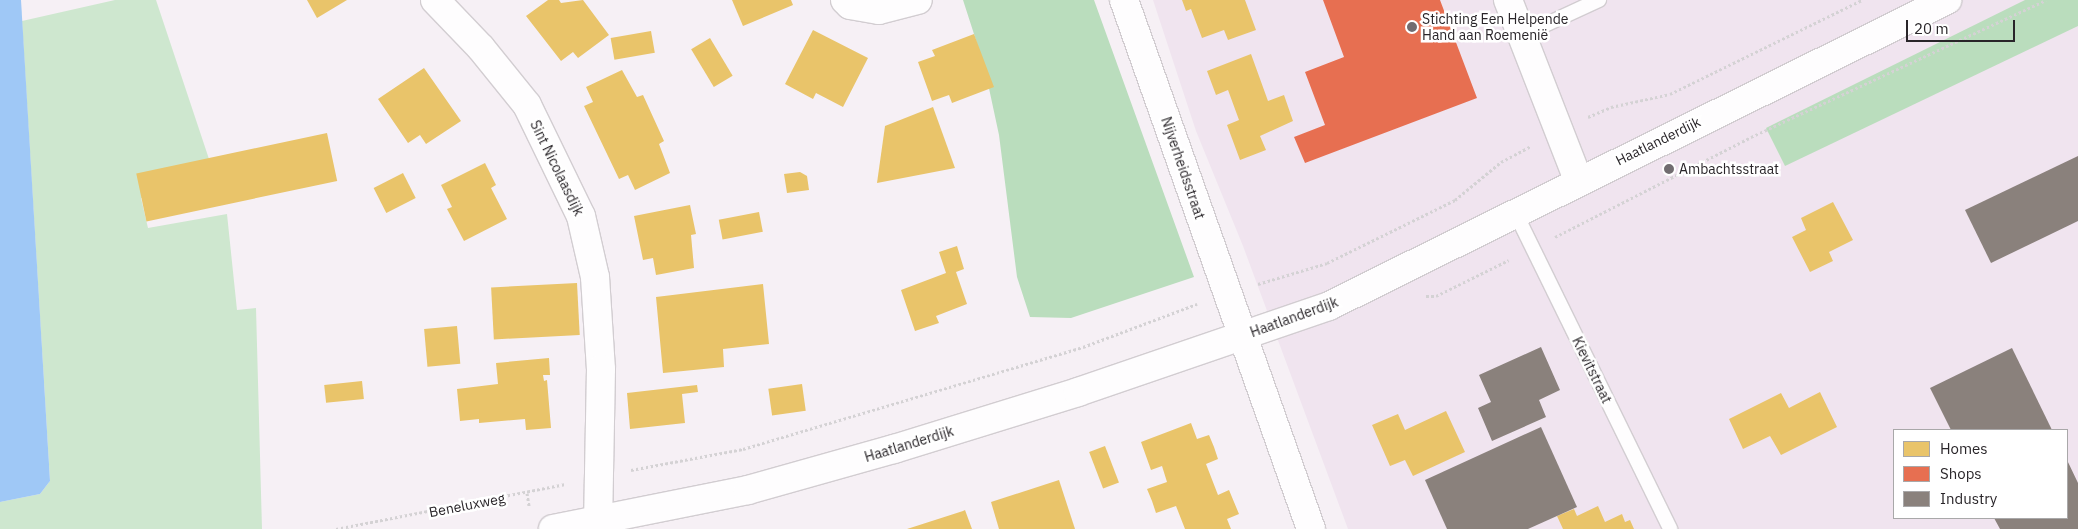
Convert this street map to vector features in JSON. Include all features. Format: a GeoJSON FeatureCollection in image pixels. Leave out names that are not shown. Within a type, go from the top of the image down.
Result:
{"type":"FeatureCollection","features":[{"type":"Feature","properties":{"kind":"street","name":"Sint Nicolaasdijk"},"geometry":{"type":"LineString","coordinates":[[435,0],[481,48],[527,105],[582,216],[595,277],[601,369],[596,477],[598,521]]}},
{"type":"Feature","properties":{"kind":"street"},"geometry":{"type":"LineString","coordinates":[[845,0],[850,5],[879,10],[918,0]]}},
{"type":"Feature","properties":{"kind":"street","name":"Nijverheidsstraat"},"geometry":{"type":"LineString","coordinates":[[1124,0],[1228,293],[1241,335]]}},
{"type":"Feature","properties":{"kind":"street"},"geometry":{"type":"LineString","coordinates":[[1508,0],[1578,180]]}},
{"type":"Feature","properties":{"kind":"street","name":"Haatlanderdijk"},"geometry":{"type":"LineString","coordinates":[[598,521],[748,490],[894,449],[1078,392],[1329,306],[1578,180],[1947,0]]}},
{"type":"Feature","properties":{"kind":"street"},"geometry":{"type":"LineString","coordinates":[[1241,335],[1311,529]]}},
{"type":"Feature","properties":{"kind":"street"},"geometry":{"type":"LineString","coordinates":[[553,529],[598,521]]}},
{"type":"Feature","properties":{"kind":"lane"},"geometry":{"type":"LineString","coordinates":[[1521,36],[1600,0]]}},
{"type":"Feature","properties":{"kind":"lane","name":"Kievitstraat"},"geometry":{"type":"LineString","coordinates":[[1515,212],[1670,529]]}},
{"type":"Feature","properties":{"kind":"path"},"geometry":{"type":"LineString","coordinates":[[596,477],[743,449],[1083,347],[1228,293]]}},
{"type":"Feature","properties":{"kind":"path","name":"Beneluxweg"},"geometry":{"type":"LineString","coordinates":[[336,529],[527,493],[596,477]]}},
{"type":"Feature","properties":{"kind":"shaded area"},"geometry":{"type":"Polygon","coordinates":[[[1153,0],[2078,0],[2078,529],[1348,529],[1243,246],[1196,131],[1153,0]]]}},
{"type":"Feature","properties":{"kind":"green space"},"geometry":{"type":"Polygon","coordinates":[[[115,0],[156,0],[217,183],[141,198],[148,228],[227,214],[237,310],[256,308],[262,529],[0,529],[0,502],[40,494],[50,481],[22,21],[115,0]]]}},
{"type":"Feature","properties":{"kind":"green space"},"geometry":{"type":"Polygon","coordinates":[[[963,0],[1094,0],[1194,277],[1071,318],[1030,317],[1017,277],[999,135],[984,65],[963,0]]]}},
{"type":"Feature","properties":{"kind":"green space"},"geometry":{"type":"Polygon","coordinates":[[[2025,0],[2078,0],[2078,26],[1785,166],[1766,128],[2025,0]]]}},
{"type":"Feature","properties":{"kind":"water"},"geometry":{"type":"Polygon","coordinates":[[[0,0],[21,0],[50,481],[40,494],[0,502],[0,0]]]}},
{"type":"Feature","properties":{"kind":"building: Homes"},"geometry":{"type":"Polygon","coordinates":[[[307,0],[347,0],[317,18],[307,0]]]}},
{"type":"Feature","properties":{"kind":"building: Homes"},"geometry":{"type":"Polygon","coordinates":[[[548,0],[559,0],[561,3],[583,0],[609,35],[578,58],[573,52],[561,61],[526,16],[548,0]]]}},
{"type":"Feature","properties":{"kind":"building: Homes"},"geometry":{"type":"Polygon","coordinates":[[[732,0],[791,0],[793,5],[743,26],[732,0]]]}},
{"type":"Feature","properties":{"kind":"building: Homes"},"geometry":{"type":"Polygon","coordinates":[[[1182,0],[1245,0],[1256,30],[1228,40],[1224,30],[1202,38],[1191,9],[1186,11],[1182,0]]]}},
{"type":"Feature","properties":{"kind":"building: Homes"},"geometry":{"type":"Polygon","coordinates":[[[813,30],[868,58],[843,107],[816,93],[813,99],[785,84],[813,30]]]}},
{"type":"Feature","properties":{"kind":"building: Homes"},"geometry":{"type":"Polygon","coordinates":[[[651,31],[655,53],[614,60],[611,38],[651,31]]]}},
{"type":"Feature","properties":{"kind":"building: Homes"},"geometry":{"type":"Polygon","coordinates":[[[974,34],[994,87],[952,103],[949,95],[932,101],[918,62],[935,56],[932,50],[974,34]]]}},
{"type":"Feature","properties":{"kind":"building: Homes"},"geometry":{"type":"Polygon","coordinates":[[[710,38],[733,76],[714,87],[691,49],[710,38]]]}},
{"type":"Feature","properties":{"kind":"building: Homes"},"geometry":{"type":"Polygon","coordinates":[[[1251,54],[1268,101],[1284,95],[1293,121],[1260,136],[1266,150],[1240,160],[1227,125],[1239,120],[1228,90],[1216,95],[1207,71],[1251,54]]]}},
{"type":"Feature","properties":{"kind":"building: Homes"},"geometry":{"type":"Polygon","coordinates":[[[424,68],[461,121],[426,144],[420,135],[408,143],[378,99],[424,68]]]}},
{"type":"Feature","properties":{"kind":"building: Homes"},"geometry":{"type":"Polygon","coordinates":[[[622,70],[637,97],[643,95],[664,141],[659,144],[670,173],[635,190],[628,175],[619,179],[584,106],[593,102],[586,87],[622,70]]]}},
{"type":"Feature","properties":{"kind":"building: Homes"},"geometry":{"type":"Polygon","coordinates":[[[933,107],[955,168],[877,183],[885,126],[933,107]]]}},
{"type":"Feature","properties":{"kind":"building: Homes"},"geometry":{"type":"Polygon","coordinates":[[[327,133],[337,181],[146,221],[136,174],[327,133]]]}},
{"type":"Feature","properties":{"kind":"building: Homes"},"geometry":{"type":"Polygon","coordinates":[[[485,163],[496,185],[491,188],[507,219],[464,241],[447,209],[452,207],[441,185],[485,163]]]}},
{"type":"Feature","properties":{"kind":"building: Homes"},"geometry":{"type":"Polygon","coordinates":[[[800,172],[807,176],[809,190],[787,193],[784,174],[800,172]]]}},
{"type":"Feature","properties":{"kind":"building: Homes"},"geometry":{"type":"Polygon","coordinates":[[[403,173],[416,198],[386,213],[374,188],[403,173]]]}},
{"type":"Feature","properties":{"kind":"building: Homes"},"geometry":{"type":"Polygon","coordinates":[[[1833,202],[1853,240],[1829,252],[1833,261],[1810,272],[1792,237],[1806,230],[1801,218],[1833,202]]]}},
{"type":"Feature","properties":{"kind":"building: Homes"},"geometry":{"type":"Polygon","coordinates":[[[690,205],[696,234],[691,235],[694,268],[656,275],[653,258],[643,260],[634,216],[690,205]]]}},
{"type":"Feature","properties":{"kind":"building: Homes"},"geometry":{"type":"Polygon","coordinates":[[[759,212],[763,232],[723,239],[719,220],[759,212]]]}},
{"type":"Feature","properties":{"kind":"building: Homes"},"geometry":{"type":"Polygon","coordinates":[[[957,246],[964,269],[956,272],[967,304],[936,316],[939,323],[915,331],[901,290],[946,273],[939,252],[957,246]]]}},
{"type":"Feature","properties":{"kind":"building: Homes"},"geometry":{"type":"Polygon","coordinates":[[[577,283],[580,335],[494,339],[491,288],[577,283]]]}},
{"type":"Feature","properties":{"kind":"building: Homes"},"geometry":{"type":"Polygon","coordinates":[[[763,284],[769,344],[723,349],[724,367],[663,373],[656,297],[763,284]]]}},
{"type":"Feature","properties":{"kind":"building: Homes"},"geometry":{"type":"Polygon","coordinates":[[[457,326],[460,364],[427,367],[424,329],[457,326]]]}},
{"type":"Feature","properties":{"kind":"building: Homes"},"geometry":{"type":"Polygon","coordinates":[[[549,358],[550,375],[543,375],[544,381],[547,380],[551,428],[526,430],[525,419],[479,423],[479,419],[460,421],[457,389],[498,384],[496,363],[549,358]]]}},
{"type":"Feature","properties":{"kind":"building: Homes"},"geometry":{"type":"Polygon","coordinates":[[[362,381],[364,399],[326,403],[324,385],[362,381]]]}},
{"type":"Feature","properties":{"kind":"building: Homes"},"geometry":{"type":"Polygon","coordinates":[[[802,384],[806,411],[772,415],[768,389],[802,384]]]}},
{"type":"Feature","properties":{"kind":"building: Homes"},"geometry":{"type":"Polygon","coordinates":[[[697,385],[698,392],[682,394],[685,423],[630,429],[627,393],[697,385]]]}},
{"type":"Feature","properties":{"kind":"building: Homes"},"geometry":{"type":"Polygon","coordinates":[[[1820,392],[1837,427],[1781,455],[1770,436],[1743,449],[1729,419],[1781,393],[1789,408],[1820,392]]]}},
{"type":"Feature","properties":{"kind":"building: Homes"},"geometry":{"type":"Polygon","coordinates":[[[1446,411],[1465,452],[1413,476],[1405,460],[1390,466],[1372,425],[1398,414],[1405,430],[1446,411]]]}},
{"type":"Feature","properties":{"kind":"building: Homes"},"geometry":{"type":"Polygon","coordinates":[[[1191,423],[1197,439],[1209,435],[1214,447],[1218,459],[1206,464],[1218,495],[1229,490],[1239,514],[1227,519],[1231,529],[1185,529],[1176,506],[1156,513],[1147,489],[1167,482],[1162,466],[1151,470],[1141,442],[1191,423]]]}},
{"type":"Feature","properties":{"kind":"building: Homes"},"geometry":{"type":"Polygon","coordinates":[[[1105,446],[1119,482],[1103,489],[1089,452],[1105,446]]]}},
{"type":"Feature","properties":{"kind":"building: Homes"},"geometry":{"type":"Polygon","coordinates":[[[1059,480],[1075,529],[999,529],[991,502],[1059,480]]]}},
{"type":"Feature","properties":{"kind":"building: Homes"},"geometry":{"type":"Polygon","coordinates":[[[1598,506],[1605,522],[1622,514],[1625,522],[1630,520],[1634,529],[1563,529],[1557,516],[1574,509],[1577,516],[1598,506]]]}},
{"type":"Feature","properties":{"kind":"building: Homes"},"geometry":{"type":"Polygon","coordinates":[[[965,510],[972,529],[907,529],[963,511],[965,510]]]}},
{"type":"Feature","properties":{"kind":"building: Shops"},"geometry":{"type":"Polygon","coordinates":[[[1323,0],[1440,0],[1477,98],[1305,163],[1294,137],[1325,125],[1305,72],[1344,57],[1323,0]]]}},
{"type":"Feature","properties":{"kind":"building: Industry"},"geometry":{"type":"Polygon","coordinates":[[[2078,156],[2078,221],[1991,263],[1965,210],[2078,156]]]}},
{"type":"Feature","properties":{"kind":"building: Industry"},"geometry":{"type":"Polygon","coordinates":[[[1541,347],[1560,390],[1539,400],[1546,417],[1492,441],[1478,408],[1491,402],[1479,375],[1541,347]]]}},
{"type":"Feature","properties":{"kind":"building: Industry"},"geometry":{"type":"Polygon","coordinates":[[[2012,348],[2052,429],[1950,429],[1930,388],[2012,348]]]}},
{"type":"Feature","properties":{"kind":"building: Industry"},"geometry":{"type":"Polygon","coordinates":[[[1541,427],[1577,507],[1528,529],[1447,529],[1425,480],[1541,427]]]}},
{"type":"Feature","properties":{"kind":"building: Industry"},"geometry":{"type":"Polygon","coordinates":[[[2068,462],[2078,483],[2078,529],[2000,529],[1995,519],[2068,519],[2068,462]]]}},
{"type":"Feature","properties":{"kind":"place","name":"Stichting Een Helpende Hand aan Roemenië"},"geometry":{"type":"Point","coordinates":[1412,27]}},
{"type":"Feature","properties":{"kind":"place","name":"Ambachtsstraat"},"geometry":{"type":"Point","coordinates":[1669,169]}}]}
